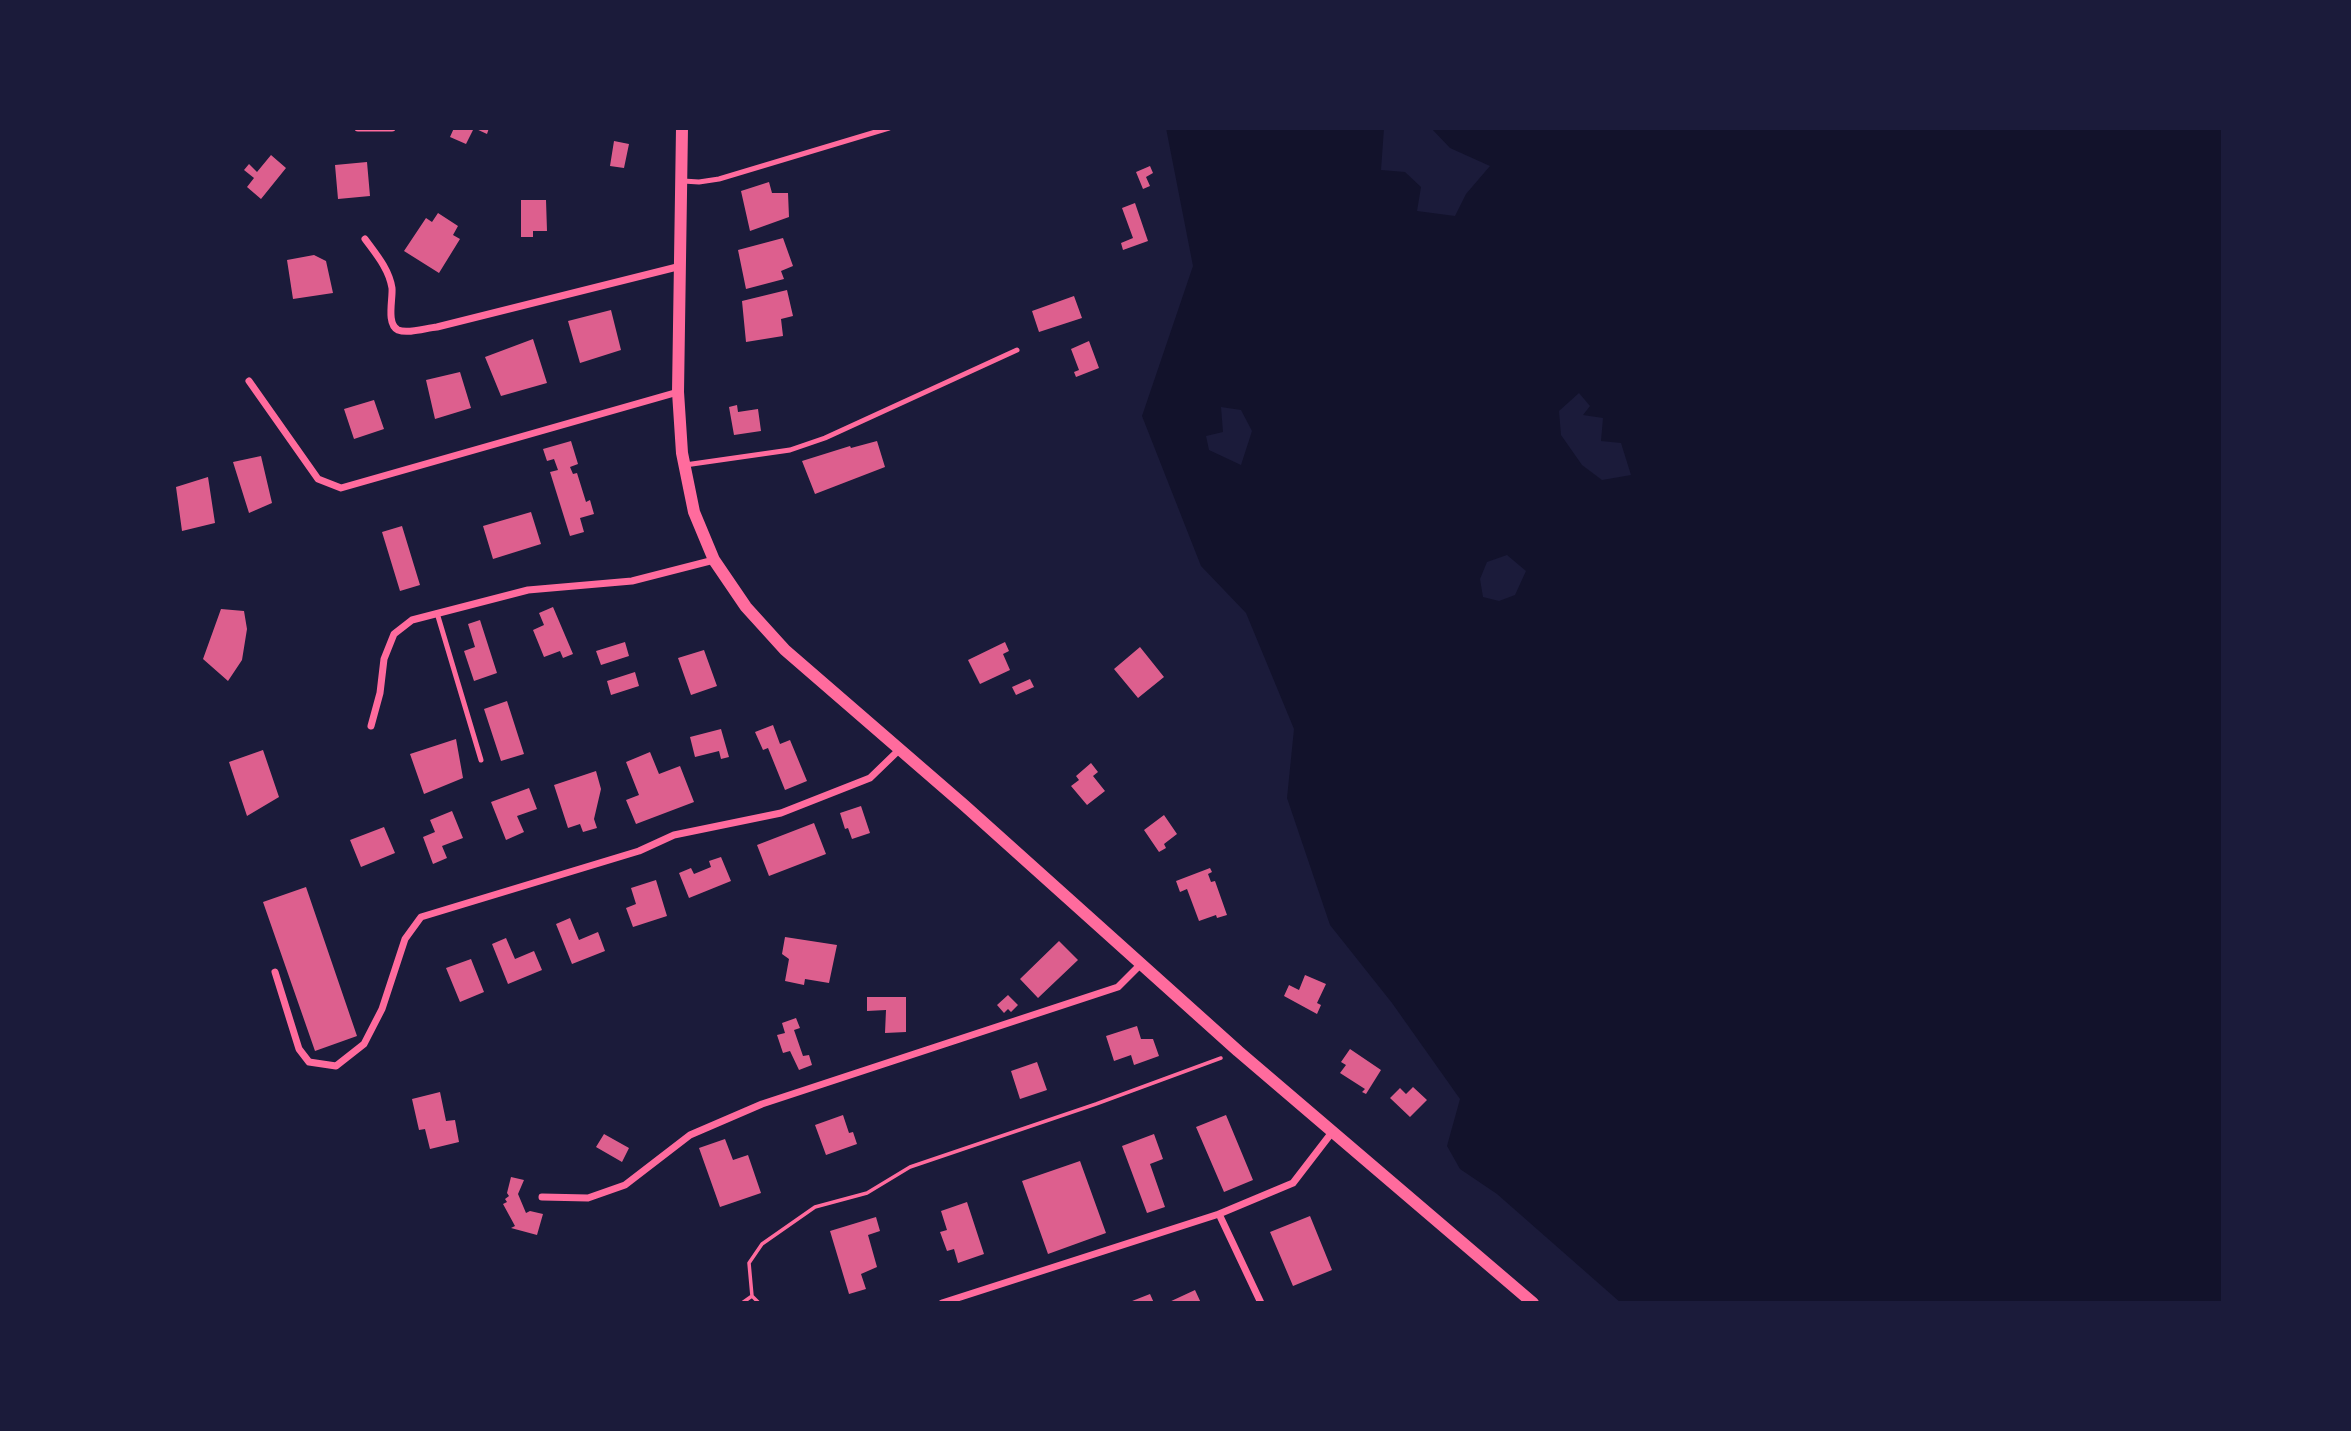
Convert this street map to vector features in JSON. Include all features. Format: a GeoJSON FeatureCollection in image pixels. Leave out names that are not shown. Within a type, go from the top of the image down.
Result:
{"type":"FeatureCollection","features":[{"type":"Feature","properties":{"kind":"street"},"geometry":{"type":"LineString","coordinates":[[358,128],[392,128]]}},
{"type":"Feature","properties":{"kind":"street"},"geometry":{"type":"LineString","coordinates":[[682,128],[678,392],[685,465],[694,512],[714,560],[746,607],[785,650],[1238,1051],[1533,1303]]}},
{"type":"Feature","properties":{"kind":"street"},"geometry":{"type":"LineString","coordinates":[[365,239],[386,269],[391,287],[392,324],[405,331],[437,327],[682,265]]}},
{"type":"Feature","properties":{"kind":"street"},"geometry":{"type":"LineString","coordinates":[[249,381],[317,479],[341,488],[678,392]]}},
{"type":"Feature","properties":{"kind":"street"},"geometry":{"type":"LineString","coordinates":[[371,726],[380,694],[384,659],[394,634],[412,620],[528,590],[632,581],[714,560]]}},
{"type":"Feature","properties":{"kind":"street"},"geometry":{"type":"LineString","coordinates":[[275,972],[299,1049],[309,1062],[336,1066],[364,1044],[382,1009],[405,939],[421,916],[639,850],[674,835],[781,813],[870,778],[900,749]]}},
{"type":"Feature","properties":{"kind":"street"},"geometry":{"type":"LineString","coordinates":[[542,1197],[588,1198],[625,1185],[690,1135],[762,1104],[1118,986],[1141,964]]}},
{"type":"Feature","properties":{"kind":"street"},"geometry":{"type":"LineString","coordinates":[[942,1303],[1219,1214],[1293,1183],[1333,1131]]}},
{"type":"Feature","properties":{"kind":"street"},"geometry":{"type":"LineString","coordinates":[[1219,1214],[1261,1303]]}},
{"type":"Feature","properties":{"kind":"lane"},"geometry":{"type":"LineString","coordinates":[[681,181],[719,179],[889,128]]}},
{"type":"Feature","properties":{"kind":"lane"},"geometry":{"type":"LineString","coordinates":[[685,465],[790,450],[825,438],[1017,350]]}},
{"type":"Feature","properties":{"kind":"lane"},"geometry":{"type":"LineString","coordinates":[[437,613],[481,760]]}},
{"type":"Feature","properties":{"kind":"path"},"geometry":{"type":"LineString","coordinates":[[759,1303],[752,1296],[749,1263],[762,1244],[815,1207],[867,1193],[909,1167],[1096,1104],[1238,1051]]}},
{"type":"Feature","properties":{"kind":"path"},"geometry":{"type":"LineString","coordinates":[[742,1303],[752,1296]]}},
{"type":"Feature","properties":{"kind":"shaded area"},"geometry":{"type":"Polygon","coordinates":[[[1166,128],[1384,128],[1381,170],[1405,172],[1421,187],[1417,211],[1455,216],[1466,194],[1490,166],[1450,148],[1431,128],[2223,128],[2223,1303],[1621,1303],[1497,1194],[1460,1169],[1447,1146],[1460,1099],[1392,1003],[1330,925],[1287,798],[1294,729],[1246,613],[1201,566],[1142,416],[1193,266],[1166,128]],[[1579,393],[1559,411],[1561,435],[1582,465],[1602,480],[1631,475],[1621,443],[1601,441],[1603,418],[1583,415],[1590,406],[1579,393]],[[1221,407],[1223,432],[1206,436],[1209,450],[1241,465],[1252,431],[1241,410],[1221,407]],[[1507,555],[1487,562],[1480,579],[1483,597],[1499,601],[1515,595],[1526,571],[1507,555]]]}},
{"type":"Feature","properties":{"kind":"building"},"geometry":{"type":"Polygon","coordinates":[[[454,128],[474,128],[466,144],[450,137],[454,128]]]}},
{"type":"Feature","properties":{"kind":"building"},"geometry":{"type":"Polygon","coordinates":[[[474,128],[489,128],[487,134],[474,128]]]}},
{"type":"Feature","properties":{"kind":"building"},"geometry":{"type":"Polygon","coordinates":[[[614,141],[629,144],[624,168],[610,166],[614,141]]]}},
{"type":"Feature","properties":{"kind":"building"},"geometry":{"type":"Polygon","coordinates":[[[271,155],[286,168],[261,199],[247,187],[254,178],[244,170],[249,164],[257,172],[271,155]]]}},
{"type":"Feature","properties":{"kind":"building"},"geometry":{"type":"Polygon","coordinates":[[[367,162],[370,196],[338,199],[335,165],[367,162]]]}},
{"type":"Feature","properties":{"kind":"building"},"geometry":{"type":"Polygon","coordinates":[[[1150,166],[1153,173],[1146,177],[1150,186],[1143,189],[1136,172],[1150,166]]]}},
{"type":"Feature","properties":{"kind":"building"},"geometry":{"type":"Polygon","coordinates":[[[769,182],[772,193],[788,193],[789,217],[750,231],[741,191],[769,182]]]}},
{"type":"Feature","properties":{"kind":"building"},"geometry":{"type":"Polygon","coordinates":[[[521,200],[546,200],[547,231],[533,231],[533,237],[521,237],[521,200]]]}},
{"type":"Feature","properties":{"kind":"building"},"geometry":{"type":"Polygon","coordinates":[[[1135,203],[1148,241],[1123,250],[1121,243],[1133,238],[1122,208],[1135,203]]]}},
{"type":"Feature","properties":{"kind":"building"},"geometry":{"type":"Polygon","coordinates":[[[438,213],[458,226],[453,235],[460,239],[439,273],[404,251],[426,218],[432,222],[438,213]]]}},
{"type":"Feature","properties":{"kind":"building"},"geometry":{"type":"Polygon","coordinates":[[[783,238],[793,266],[781,271],[784,279],[746,289],[738,250],[783,238]]]}},
{"type":"Feature","properties":{"kind":"building"},"geometry":{"type":"Polygon","coordinates":[[[314,255],[326,261],[333,293],[293,299],[287,260],[314,255]]]}},
{"type":"Feature","properties":{"kind":"building"},"geometry":{"type":"Polygon","coordinates":[[[787,290],[793,316],[781,319],[783,336],[746,342],[742,301],[787,290]]]}},
{"type":"Feature","properties":{"kind":"building"},"geometry":{"type":"Polygon","coordinates":[[[1074,296],[1082,318],[1039,332],[1032,311],[1074,296]]]}},
{"type":"Feature","properties":{"kind":"building"},"geometry":{"type":"Polygon","coordinates":[[[611,310],[621,350],[580,363],[568,321],[611,310]]]}},
{"type":"Feature","properties":{"kind":"building"},"geometry":{"type":"Polygon","coordinates":[[[533,339],[547,383],[501,396],[485,357],[533,339]]]}},
{"type":"Feature","properties":{"kind":"building"},"geometry":{"type":"Polygon","coordinates":[[[1089,341],[1099,368],[1076,377],[1074,372],[1079,370],[1071,349],[1089,341]]]}},
{"type":"Feature","properties":{"kind":"building"},"geometry":{"type":"Polygon","coordinates":[[[460,372],[471,408],[435,419],[426,380],[460,372]]]}},
{"type":"Feature","properties":{"kind":"building"},"geometry":{"type":"Polygon","coordinates":[[[374,400],[384,429],[354,439],[344,409],[374,400]]]}},
{"type":"Feature","properties":{"kind":"building"},"geometry":{"type":"Polygon","coordinates":[[[737,405],[738,412],[758,409],[761,431],[734,435],[729,407],[737,405]]]}},
{"type":"Feature","properties":{"kind":"building"},"geometry":{"type":"Polygon","coordinates":[[[571,441],[578,464],[570,467],[573,474],[577,473],[586,502],[590,500],[594,514],[580,518],[584,532],[570,536],[550,472],[558,470],[554,459],[547,461],[543,449],[571,441]]]}},
{"type":"Feature","properties":{"kind":"building"},"geometry":{"type":"Polygon","coordinates":[[[877,441],[885,467],[815,494],[802,461],[850,446],[851,448],[877,441]]]}},
{"type":"Feature","properties":{"kind":"building"},"geometry":{"type":"Polygon","coordinates":[[[261,456],[272,503],[249,513],[233,462],[261,456]]]}},
{"type":"Feature","properties":{"kind":"building"},"geometry":{"type":"Polygon","coordinates":[[[208,477],[215,523],[182,531],[176,487],[208,477]]]}},
{"type":"Feature","properties":{"kind":"building"},"geometry":{"type":"Polygon","coordinates":[[[531,512],[541,544],[493,559],[483,526],[531,512]]]}},
{"type":"Feature","properties":{"kind":"building"},"geometry":{"type":"Polygon","coordinates":[[[402,526],[420,585],[400,591],[382,532],[402,526]]]}},
{"type":"Feature","properties":{"kind":"building"},"geometry":{"type":"Polygon","coordinates":[[[553,607],[573,654],[563,658],[560,651],[544,657],[533,630],[544,625],[539,613],[553,607]]]}},
{"type":"Feature","properties":{"kind":"building"},"geometry":{"type":"Polygon","coordinates":[[[221,609],[244,611],[247,629],[242,660],[228,681],[203,659],[221,609]]]}},
{"type":"Feature","properties":{"kind":"building"},"geometry":{"type":"Polygon","coordinates":[[[480,620],[497,673],[474,681],[464,651],[475,647],[468,624],[480,620]]]}},
{"type":"Feature","properties":{"kind":"building"},"geometry":{"type":"Polygon","coordinates":[[[625,642],[629,656],[601,665],[596,651],[625,642]]]}},
{"type":"Feature","properties":{"kind":"building"},"geometry":{"type":"Polygon","coordinates":[[[1005,642],[1009,651],[1003,654],[1010,670],[980,684],[968,660],[1005,642]]]}},
{"type":"Feature","properties":{"kind":"building"},"geometry":{"type":"Polygon","coordinates":[[[1140,647],[1164,677],[1138,698],[1114,669],[1140,647]]]}},
{"type":"Feature","properties":{"kind":"building"},"geometry":{"type":"Polygon","coordinates":[[[704,650],[717,686],[691,695],[678,658],[704,650]]]}},
{"type":"Feature","properties":{"kind":"building"},"geometry":{"type":"Polygon","coordinates":[[[635,672],[639,686],[611,695],[607,681],[635,672]]]}},
{"type":"Feature","properties":{"kind":"building"},"geometry":{"type":"Polygon","coordinates":[[[1030,679],[1034,687],[1016,695],[1012,687],[1030,679]]]}},
{"type":"Feature","properties":{"kind":"building"},"geometry":{"type":"Polygon","coordinates":[[[507,701],[524,754],[501,761],[484,709],[507,701]]]}},
{"type":"Feature","properties":{"kind":"building"},"geometry":{"type":"Polygon","coordinates":[[[773,725],[780,744],[790,740],[807,781],[785,790],[768,748],[763,750],[755,732],[773,725]]]}},
{"type":"Feature","properties":{"kind":"building"},"geometry":{"type":"Polygon","coordinates":[[[721,729],[729,757],[721,759],[719,751],[695,757],[690,737],[721,729]]]}},
{"type":"Feature","properties":{"kind":"building"},"geometry":{"type":"Polygon","coordinates":[[[456,739],[463,778],[424,794],[410,754],[456,739]]]}},
{"type":"Feature","properties":{"kind":"building"},"geometry":{"type":"Polygon","coordinates":[[[263,750],[279,797],[247,816],[229,762],[263,750]]]}},
{"type":"Feature","properties":{"kind":"building"},"geometry":{"type":"Polygon","coordinates":[[[650,752],[659,774],[680,766],[694,802],[636,824],[626,800],[639,795],[626,762],[650,752]]]}},
{"type":"Feature","properties":{"kind":"building"},"geometry":{"type":"Polygon","coordinates":[[[1091,763],[1098,772],[1093,776],[1105,791],[1087,805],[1071,786],[1079,780],[1076,776],[1091,763]]]}},
{"type":"Feature","properties":{"kind":"building"},"geometry":{"type":"Polygon","coordinates":[[[596,771],[601,789],[594,819],[597,828],[583,832],[580,824],[568,828],[554,785],[596,771]]]}},
{"type":"Feature","properties":{"kind":"building"},"geometry":{"type":"Polygon","coordinates":[[[529,788],[537,809],[517,816],[524,832],[506,840],[491,802],[529,788]]]}},
{"type":"Feature","properties":{"kind":"building"},"geometry":{"type":"Polygon","coordinates":[[[861,806],[870,833],[852,839],[848,828],[845,829],[840,813],[861,806]]]}},
{"type":"Feature","properties":{"kind":"building"},"geometry":{"type":"Polygon","coordinates":[[[452,811],[463,838],[442,846],[447,858],[433,864],[423,837],[435,832],[430,820],[452,811]]]}},
{"type":"Feature","properties":{"kind":"building"},"geometry":{"type":"Polygon","coordinates":[[[1164,815],[1177,834],[1164,844],[1166,848],[1159,852],[1144,830],[1164,815]]]}},
{"type":"Feature","properties":{"kind":"building"},"geometry":{"type":"Polygon","coordinates":[[[814,823],[826,854],[769,876],[757,845],[814,823]]]}},
{"type":"Feature","properties":{"kind":"building"},"geometry":{"type":"Polygon","coordinates":[[[384,827],[395,853],[361,867],[350,840],[384,827]]]}},
{"type":"Feature","properties":{"kind":"building"},"geometry":{"type":"Polygon","coordinates":[[[721,857],[731,881],[689,898],[679,873],[691,868],[694,874],[711,867],[709,861],[721,857]]]}},
{"type":"Feature","properties":{"kind":"building"},"geometry":{"type":"Polygon","coordinates":[[[1210,868],[1212,872],[1208,874],[1211,882],[1215,881],[1227,915],[1217,918],[1216,915],[1199,921],[1187,889],[1180,892],[1176,881],[1210,868]]]}},
{"type":"Feature","properties":{"kind":"building"},"geometry":{"type":"Polygon","coordinates":[[[656,880],[667,916],[633,927],[626,908],[636,904],[631,888],[656,880]]]}},
{"type":"Feature","properties":{"kind":"building"},"geometry":{"type":"Polygon","coordinates":[[[306,887],[357,1036],[315,1051],[263,902],[306,887]]]}},
{"type":"Feature","properties":{"kind":"building"},"geometry":{"type":"Polygon","coordinates":[[[570,918],[579,940],[598,932],[605,951],[572,964],[556,924],[570,918]]]}},
{"type":"Feature","properties":{"kind":"building"},"geometry":{"type":"Polygon","coordinates":[[[785,937],[837,945],[829,983],[805,979],[804,985],[785,981],[789,959],[782,954],[785,937]]]}},
{"type":"Feature","properties":{"kind":"building"},"geometry":{"type":"Polygon","coordinates":[[[506,938],[515,959],[534,951],[542,970],[508,984],[492,944],[506,938]]]}},
{"type":"Feature","properties":{"kind":"building"},"geometry":{"type":"Polygon","coordinates":[[[1059,941],[1078,960],[1038,998],[1020,979],[1059,941]]]}},
{"type":"Feature","properties":{"kind":"building"},"geometry":{"type":"Polygon","coordinates":[[[471,959],[484,992],[460,1002],[446,968],[471,959]]]}},
{"type":"Feature","properties":{"kind":"building"},"geometry":{"type":"Polygon","coordinates":[[[1305,975],[1326,984],[1317,1003],[1321,1005],[1317,1014],[1284,996],[1289,985],[1299,990],[1305,975]]]}},
{"type":"Feature","properties":{"kind":"building"},"geometry":{"type":"Polygon","coordinates":[[[1008,995],[1018,1005],[1011,1012],[1008,1009],[1004,1013],[997,1005],[1008,995]]]}},
{"type":"Feature","properties":{"kind":"building"},"geometry":{"type":"Polygon","coordinates":[[[867,997],[906,997],[906,1032],[885,1033],[886,1010],[867,1011],[867,997]]]}},
{"type":"Feature","properties":{"kind":"building"},"geometry":{"type":"Polygon","coordinates":[[[796,1018],[800,1028],[794,1030],[803,1056],[809,1055],[812,1065],[799,1070],[790,1051],[783,1053],[777,1035],[785,1033],[782,1023],[796,1018]]]}},
{"type":"Feature","properties":{"kind":"building"},"geometry":{"type":"Polygon","coordinates":[[[1137,1026],[1141,1039],[1153,1039],[1159,1056],[1134,1065],[1131,1055],[1114,1061],[1106,1036],[1137,1026]]]}},
{"type":"Feature","properties":{"kind":"building"},"geometry":{"type":"Polygon","coordinates":[[[1350,1049],[1381,1070],[1366,1094],[1362,1092],[1365,1089],[1340,1073],[1346,1065],[1341,1062],[1350,1049]]]}},
{"type":"Feature","properties":{"kind":"building"},"geometry":{"type":"Polygon","coordinates":[[[1037,1062],[1047,1090],[1020,1099],[1011,1071],[1037,1062]]]}},
{"type":"Feature","properties":{"kind":"building"},"geometry":{"type":"Polygon","coordinates":[[[1413,1087],[1427,1100],[1410,1117],[1390,1098],[1400,1088],[1406,1094],[1413,1087]]]}},
{"type":"Feature","properties":{"kind":"building"},"geometry":{"type":"Polygon","coordinates":[[[440,1092],[446,1121],[455,1120],[459,1142],[430,1149],[425,1129],[419,1130],[412,1099],[440,1092]]]}},
{"type":"Feature","properties":{"kind":"building"},"geometry":{"type":"Polygon","coordinates":[[[843,1115],[849,1133],[853,1132],[857,1144],[826,1155],[815,1125],[843,1115]]]}},
{"type":"Feature","properties":{"kind":"building"},"geometry":{"type":"Polygon","coordinates":[[[1226,1115],[1253,1180],[1224,1192],[1196,1127],[1226,1115]]]}},
{"type":"Feature","properties":{"kind":"building"},"geometry":{"type":"Polygon","coordinates":[[[604,1134],[629,1148],[622,1162],[596,1147],[604,1134]]]}},
{"type":"Feature","properties":{"kind":"building"},"geometry":{"type":"Polygon","coordinates":[[[1154,1134],[1163,1159],[1150,1164],[1165,1207],[1147,1213],[1122,1146],[1154,1134]]]}},
{"type":"Feature","properties":{"kind":"building"},"geometry":{"type":"Polygon","coordinates":[[[725,1139],[733,1160],[748,1155],[761,1193],[720,1207],[699,1148],[725,1139]]]}},
{"type":"Feature","properties":{"kind":"building"},"geometry":{"type":"Polygon","coordinates":[[[1080,1161],[1106,1233],[1048,1254],[1022,1181],[1080,1161]]]}},
{"type":"Feature","properties":{"kind":"building"},"geometry":{"type":"Polygon","coordinates":[[[511,1177],[524,1180],[518,1194],[526,1213],[530,1211],[543,1214],[537,1235],[511,1228],[515,1226],[503,1204],[509,1196],[507,1193],[511,1177]]]}},
{"type":"Feature","properties":{"kind":"building"},"geometry":{"type":"Polygon","coordinates":[[[967,1202],[984,1254],[958,1263],[954,1249],[947,1251],[940,1232],[947,1230],[941,1211],[967,1202]]]}},
{"type":"Feature","properties":{"kind":"building"},"geometry":{"type":"Polygon","coordinates":[[[1310,1216],[1332,1270],[1293,1286],[1270,1232],[1310,1216]]]}},
{"type":"Feature","properties":{"kind":"building"},"geometry":{"type":"Polygon","coordinates":[[[876,1217],[880,1231],[868,1235],[877,1267],[861,1274],[866,1289],[849,1294],[830,1231],[876,1217]]]}},
{"type":"Feature","properties":{"kind":"building"},"geometry":{"type":"Polygon","coordinates":[[[1195,1290],[1201,1303],[1167,1303],[1195,1290]]]}},
{"type":"Feature","properties":{"kind":"building"},"geometry":{"type":"Polygon","coordinates":[[[1150,1294],[1154,1303],[1127,1303],[1150,1294]]]}}]}
